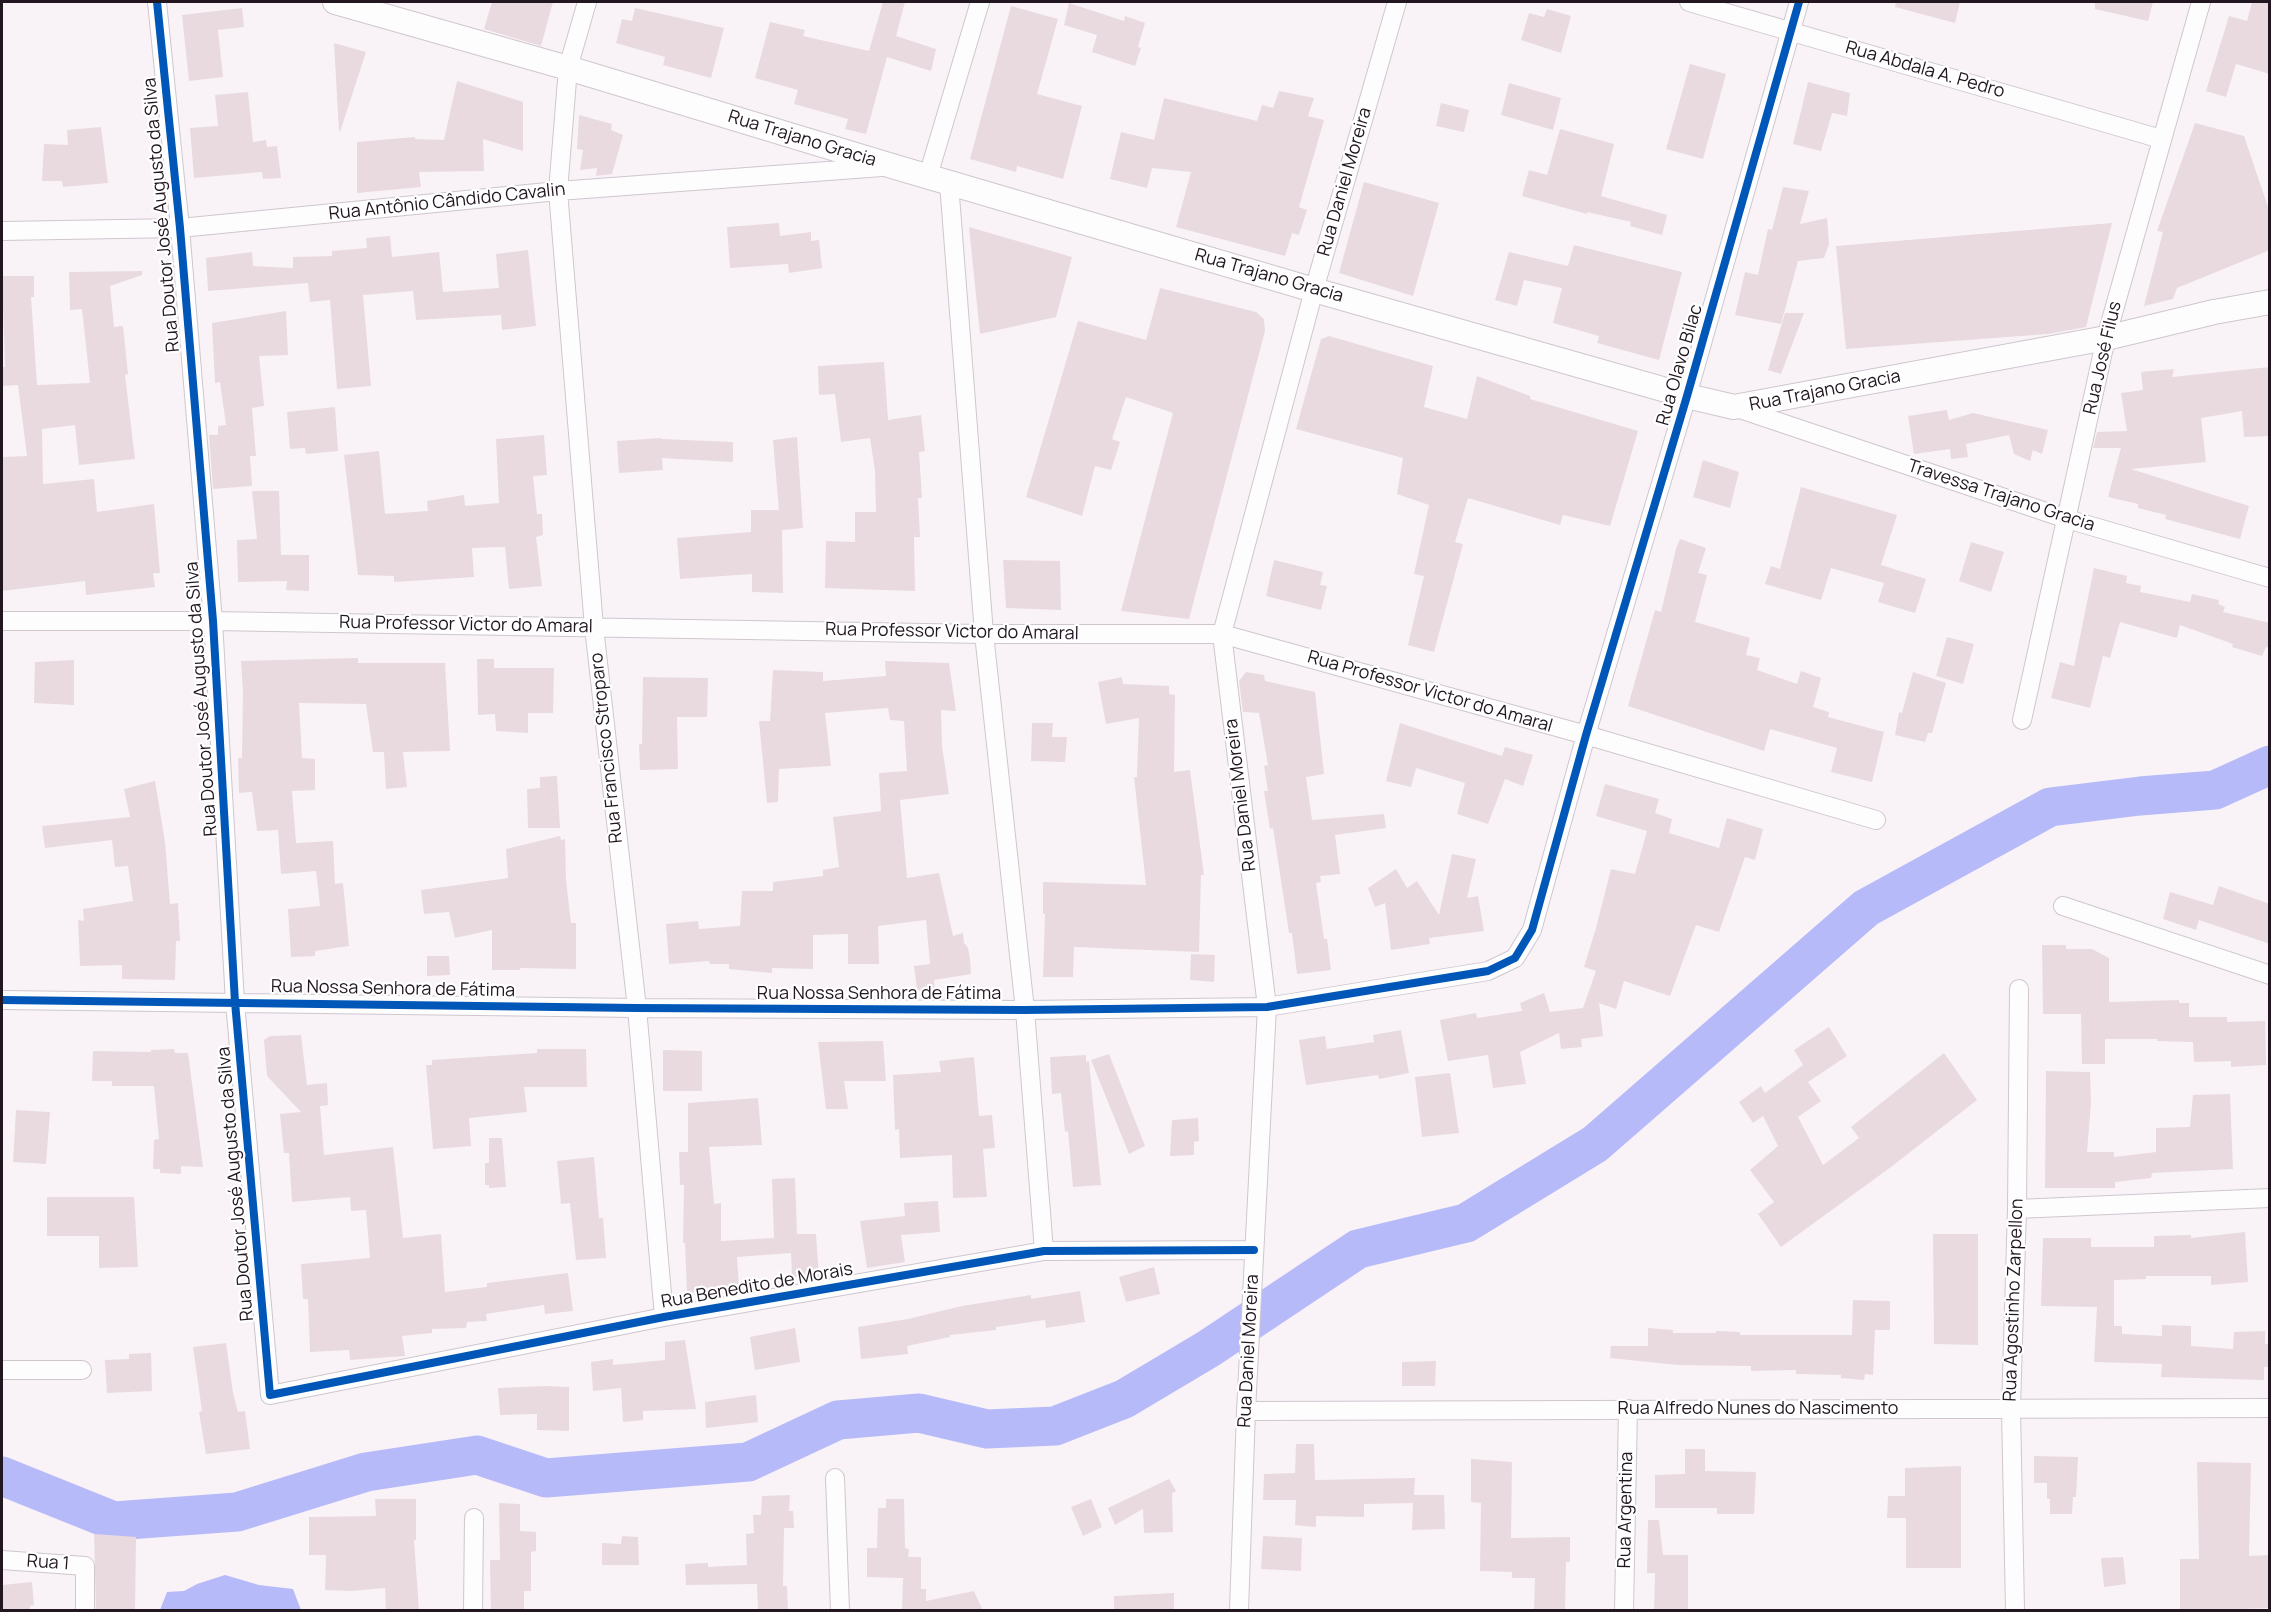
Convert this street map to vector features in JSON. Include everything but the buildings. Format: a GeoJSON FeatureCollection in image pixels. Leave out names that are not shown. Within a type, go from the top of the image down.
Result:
{"type":"FeatureCollection","features":[{"type":"Feature","properties":{"kind":"main road","name":"Rua Trajano Gracia"},"geometry":{"type":"LineString","coordinates":[[335,2],[568,68],[1314,290],[1687,396],[1734,407],[2106,338],[2214,312],[2270,302]]}},
{"type":"Feature","properties":{"kind":"main road","name":"Rua Trajano Gracia"},"geometry":{"type":"LineString","coordinates":[[2214,312],[2270,288]]}},
{"type":"Feature","properties":{"kind":"street","name":"Rua Doutor José Augusto da Silva"},"geometry":{"type":"LineString","coordinates":[[157,2],[180,228],[213,621],[235,1002],[270,1395]]}},
{"type":"Feature","properties":{"kind":"street","name":"Rua Francisco Stroparo"},"geometry":{"type":"LineString","coordinates":[[587,2],[568,68],[558,191],[594,627],[637,1008],[664,1317]]}},
{"type":"Feature","properties":{"kind":"street"},"geometry":{"type":"LineString","coordinates":[[980,2],[938,179],[1025,1010],[1044,1251]]}},
{"type":"Feature","properties":{"kind":"street","name":"Rua Daniel Moreira"},"geometry":{"type":"LineString","coordinates":[[1239,1611],[1246,1411],[1267,1008],[1222,634],[1314,290],[1397,2]]}},
{"type":"Feature","properties":{"kind":"street","name":"Rua Abdala A. Pedro"},"geometry":{"type":"LineString","coordinates":[[1689,2],[2161,139]]}},
{"type":"Feature","properties":{"kind":"street","name":"Rua Olavo Bilac"},"geometry":{"type":"LineString","coordinates":[[1586,735],[1687,396],[1799,2]]}},
{"type":"Feature","properties":{"kind":"street","name":"Rua José Filus"},"geometry":{"type":"LineString","coordinates":[[2022,720],[2106,338],[2201,2]]}},
{"type":"Feature","properties":{"kind":"street","name":"Rua Antônio Cândido Cavalin"},"geometry":{"type":"LineString","coordinates":[[2,231],[180,228],[558,191],[892,166]]}},
{"type":"Feature","properties":{"kind":"street","name":"Travessa Trajano Gracia"},"geometry":{"type":"LineString","coordinates":[[1734,407],[2067,519],[2270,578]]}},
{"type":"Feature","properties":{"kind":"street","name":"Rua Professor Victor do Amaral"},"geometry":{"type":"LineString","coordinates":[[2,621],[213,621],[984,634],[1222,634],[1586,735],[1876,820]]}},
{"type":"Feature","properties":{"kind":"street","name":"Rua Nossa Senhora de Fátima"},"geometry":{"type":"LineString","coordinates":[[2,1000],[637,1008],[1025,1010],[1267,1008],[1488,971],[1515,958],[1532,930],[1586,735]]}},
{"type":"Feature","properties":{"kind":"street"},"geometry":{"type":"LineString","coordinates":[[2063,906],[2270,975]]}},
{"type":"Feature","properties":{"kind":"street","name":"Rua Agostinho Zarpellon"},"geometry":{"type":"LineString","coordinates":[[2015,1611],[2011,1408],[2017,1209],[2019,989]]}},
{"type":"Feature","properties":{"kind":"street"},"geometry":{"type":"LineString","coordinates":[[2017,1209],[2270,1198]]}},
{"type":"Feature","properties":{"kind":"street","name":"Rua Benedito de Morais"},"geometry":{"type":"LineString","coordinates":[[270,1395],[664,1317],[1044,1251],[1254,1250]]}},
{"type":"Feature","properties":{"kind":"street"},"geometry":{"type":"LineString","coordinates":[[2,1371],[82,1371]]}},
{"type":"Feature","properties":{"kind":"street","name":"Rua Alfredo Nunes do Nascimento"},"geometry":{"type":"LineString","coordinates":[[1246,1411],[2270,1408]]}},
{"type":"Feature","properties":{"kind":"street","name":"Rua Argentina"},"geometry":{"type":"LineString","coordinates":[[1624,1611],[1628,1409]]}},
{"type":"Feature","properties":{"kind":"street"},"geometry":{"type":"LineString","coordinates":[[835,1478],[840,1611]]}},
{"type":"Feature","properties":{"kind":"street"},"geometry":{"type":"LineString","coordinates":[[473,1611],[474,1518]]}},
{"type":"Feature","properties":{"kind":"street","name":"Rua 1"},"geometry":{"type":"LineString","coordinates":[[2,1560],[85,1566],[85,1611]]}},
{"type":"Feature","properties":{"kind":"water"},"geometry":{"type":"Polygon","coordinates":[[[225,1575],[259,1585],[293,1589],[301,1610],[160,1610],[167,1592],[184,1591],[225,1575]]]}},
{"type":"Feature","properties":{"kind":"waterway"},"geometry":{"type":"LineString","coordinates":[[2,1476],[114,1521],[237,1512],[366,1472],[477,1455],[546,1478],[748,1462],[838,1420],[919,1413],[987,1429],[1055,1426],[1124,1399],[1208,1349],[1358,1249],[1466,1223],[1595,1144],[1866,908],[2050,807],[2215,790],[2270,765]]}},
{"type":"Feature","properties":{"kind":"cycle path"},"geometry":{"type":"LineString","coordinates":[[157,2],[180,228],[213,621],[235,1002],[270,1395],[664,1317],[1044,1251],[1254,1250]]}},
{"type":"Feature","properties":{"kind":"cycle path"},"geometry":{"type":"LineString","coordinates":[[2,1000],[637,1008],[1025,1010],[1267,1007],[1488,971],[1515,958],[1532,930],[1586,735],[1687,396],[1799,2]]}}]}
